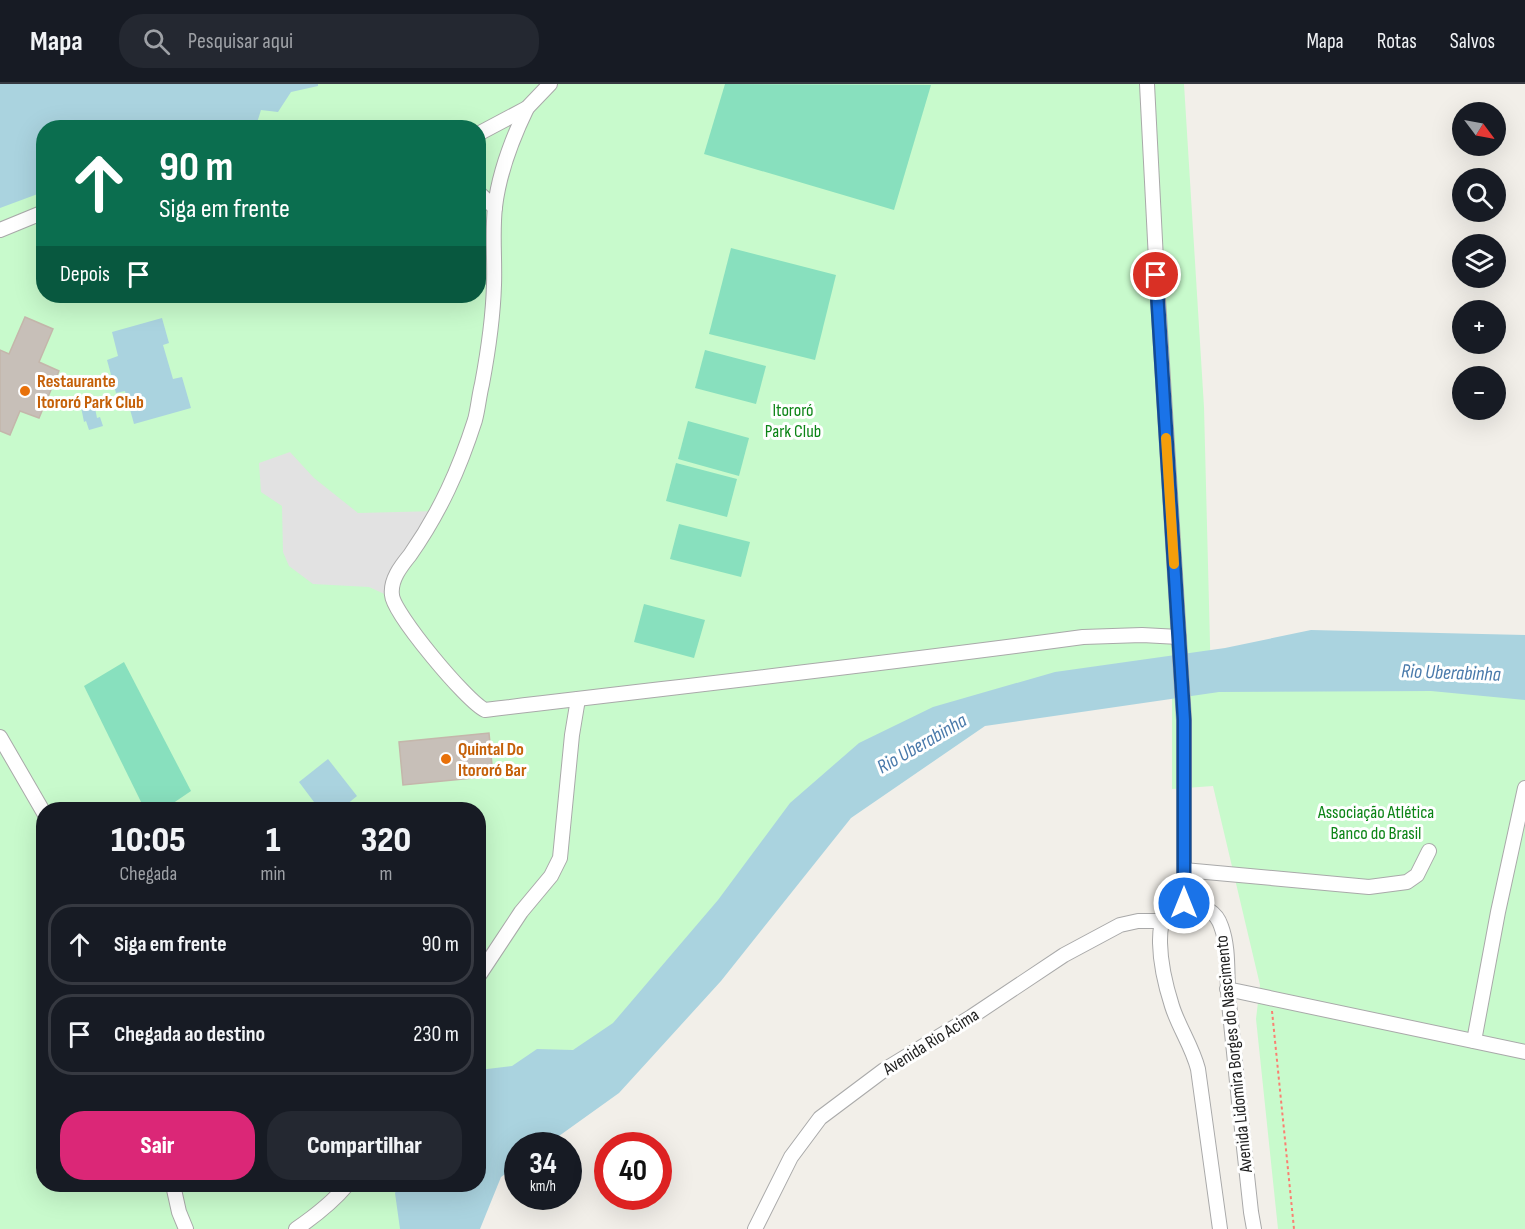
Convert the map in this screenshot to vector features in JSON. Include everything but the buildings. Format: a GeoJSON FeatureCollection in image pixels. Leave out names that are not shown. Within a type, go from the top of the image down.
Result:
{"type":"FeatureCollection","features":[{"type":"Feature","properties":{"kind":"street"},"geometry":{"type":"LineString","coordinates":[[550,84],[527,108],[514,133],[504,165],[495,208],[493,298],[488,350],[475,417],[455,477],[432,522],[399,570],[392,585],[392,597],[402,617],[460,691],[485,710],[707,685],[1083,637],[1142,635],[1179,637]]}},
{"type":"Feature","properties":{"kind":"street"},"geometry":{"type":"LineString","coordinates":[[1147,84],[1184,720],[1184,903],[1166,911],[1162,921]]}},
{"type":"Feature","properties":{"kind":"street"},"geometry":{"type":"LineString","coordinates":[[486,130],[527,108]]}},
{"type":"Feature","properties":{"kind":"street"},"geometry":{"type":"LineString","coordinates":[[486,200],[495,208]]}},
{"type":"Feature","properties":{"kind":"street"},"geometry":{"type":"LineString","coordinates":[[0,230],[36,215]]}},
{"type":"Feature","properties":{"kind":"street"},"geometry":{"type":"LineString","coordinates":[[486,965],[521,912],[551,876],[560,858],[578,699]]}},
{"type":"Feature","properties":{"kind":"street"},"geometry":{"type":"LineString","coordinates":[[0,737],[38,802]]}},
{"type":"Feature","properties":{"kind":"street"},"geometry":{"type":"LineString","coordinates":[[1474,1041],[1498,912],[1525,788]]}},
{"type":"Feature","properties":{"kind":"street"},"geometry":{"type":"LineString","coordinates":[[1184,870],[1369,887],[1407,882],[1417,875],[1429,851]]}},
{"type":"Feature","properties":{"kind":"street","name":"Avenida Lidomira Borges do Nascimento"},"geometry":{"type":"LineString","coordinates":[[1184,903],[1204,907],[1215,914],[1222,927],[1227,950],[1227,990],[1254,1229]]}},
{"type":"Feature","properties":{"kind":"street","name":"Avenida Rio Acima"},"geometry":{"type":"LineString","coordinates":[[755,1229],[791,1157],[820,1118],[885,1070],[971,1017],[1064,955],[1120,925],[1138,921],[1162,921]]}},
{"type":"Feature","properties":{"kind":"street","name":"Avenida Lidomira Borges do Nascimento"},"geometry":{"type":"LineString","coordinates":[[1162,921],[1160,943],[1164,977],[1173,1008],[1195,1055],[1220,1229]]}},
{"type":"Feature","properties":{"kind":"street"},"geometry":{"type":"LineString","coordinates":[[1227,990],[1525,1052]]}},
{"type":"Feature","properties":{"kind":"street"},"geometry":{"type":"LineString","coordinates":[[175,1192],[186,1229]]}},
{"type":"Feature","properties":{"kind":"street"},"geometry":{"type":"LineString","coordinates":[[296,1229],[316,1215],[341,1192]]}},
{"type":"Feature","properties":{"kind":"path"},"geometry":{"type":"LineString","coordinates":[[1271,1000],[1294,1229]]}},
{"type":"Feature","properties":{"kind":"green space","name":"Itororó Park Club"},"geometry":{"type":"Polygon","coordinates":[[[0,84],[1184,84],[1204,407],[1211,683],[1525,677],[1525,1229],[1278,1229],[1256,1019],[1260,985],[1213,786],[1172,789],[1172,688],[966,710],[691,953],[486,1144],[486,802],[36,802],[36,1192],[444,1192],[430,1229],[0,1229],[0,84]]]}},
{"type":"Feature","properties":{"kind":"green space"},"geometry":{"type":"Polygon","coordinates":[[[725,84],[931,85],[894,210],[704,154],[725,84]]]}},
{"type":"Feature","properties":{"kind":"green space"},"geometry":{"type":"Polygon","coordinates":[[[731,248],[836,275],[815,360],[709,334],[731,248]]]}},
{"type":"Feature","properties":{"kind":"green space"},"geometry":{"type":"Polygon","coordinates":[[[705,350],[766,366],[756,404],[695,388],[705,350]]]}},
{"type":"Feature","properties":{"kind":"green space"},"geometry":{"type":"Polygon","coordinates":[[[688,421],[749,438],[739,476],[678,459],[688,421]]]}},
{"type":"Feature","properties":{"kind":"green space"},"geometry":{"type":"Polygon","coordinates":[[[676,463],[737,479],[727,517],[666,501],[676,463]]]}},
{"type":"Feature","properties":{"kind":"green space"},"geometry":{"type":"Polygon","coordinates":[[[679,524],[750,542],[741,577],[670,559],[679,524]]]}},
{"type":"Feature","properties":{"kind":"green space"},"geometry":{"type":"Polygon","coordinates":[[[644,604],[705,620],[694,658],[634,642],[644,604]]]}},
{"type":"Feature","properties":{"kind":"green space"},"geometry":{"type":"Polygon","coordinates":[[[124,662],[191,791],[175,802],[141,802],[84,686],[124,662]]]}},
{"type":"Feature","properties":{"kind":"shaded area"},"geometry":{"type":"Polygon","coordinates":[[[290,452],[314,478],[358,513],[438,511],[391,597],[369,587],[313,584],[289,566],[283,552],[282,506],[261,492],[259,463],[290,452]]]}},
{"type":"Feature","properties":{"kind":"water"},"geometry":{"type":"Polygon","coordinates":[[[0,84],[318,84],[318,86],[291,92],[278,112],[261,110],[258,120],[36,120],[36,195],[0,208],[0,84]]]}},
{"type":"Feature","properties":{"kind":"water"},"geometry":{"type":"Polygon","coordinates":[[[162,318],[169,343],[163,345],[173,379],[182,377],[191,408],[134,424],[125,391],[116,393],[107,360],[118,356],[112,332],[162,318]]]}},
{"type":"Feature","properties":{"kind":"water"},"geometry":{"type":"Polygon","coordinates":[[[94,403],[97,418],[100,417],[103,426],[89,430],[86,421],[84,422],[81,407],[94,403]]]}},
{"type":"Feature","properties":{"kind":"water","name":"Rio Uberabinha"},"geometry":{"type":"Polygon","coordinates":[[[1311,630],[1525,635],[1525,700],[1431,691],[1219,692],[985,726],[851,818],[721,981],[619,1093],[565,1132],[504,1132],[504,1175],[501,1177],[480,1229],[400,1229],[396,1192],[486,1192],[486,1069],[512,1066],[537,1049],[573,1050],[613,1023],[718,900],[790,803],[859,743],[933,707],[1055,672],[1225,648],[1311,630]]]}},
{"type":"Feature","properties":{"kind":"water"},"geometry":{"type":"Polygon","coordinates":[[[328,759],[357,796],[350,802],[314,802],[299,782],[328,759]]]}},
{"type":"Feature","properties":{"kind":"slow traffic"},"geometry":{"type":"LineString","coordinates":[[1166,438],[1174,564]]}},
{"type":"Feature","properties":{"kind":"place","name":"Restaurante Itororó Park Club"},"geometry":{"type":"Point","coordinates":[25,391]}},
{"type":"Feature","properties":{"kind":"place","name":"Quintal Do Itororó Bar"},"geometry":{"type":"Point","coordinates":[446,759]}},
{"type":"Feature","properties":{"kind":"route"},"geometry":{"type":"LineString","coordinates":[[1156,275],[1184,720],[1184,903]]}},
{"type":"Feature","properties":{"kind":"park label","name":"Associação Atlética Banco do Brasil"},"geometry":{"type":"Point","coordinates":[1376,822]}}]}
